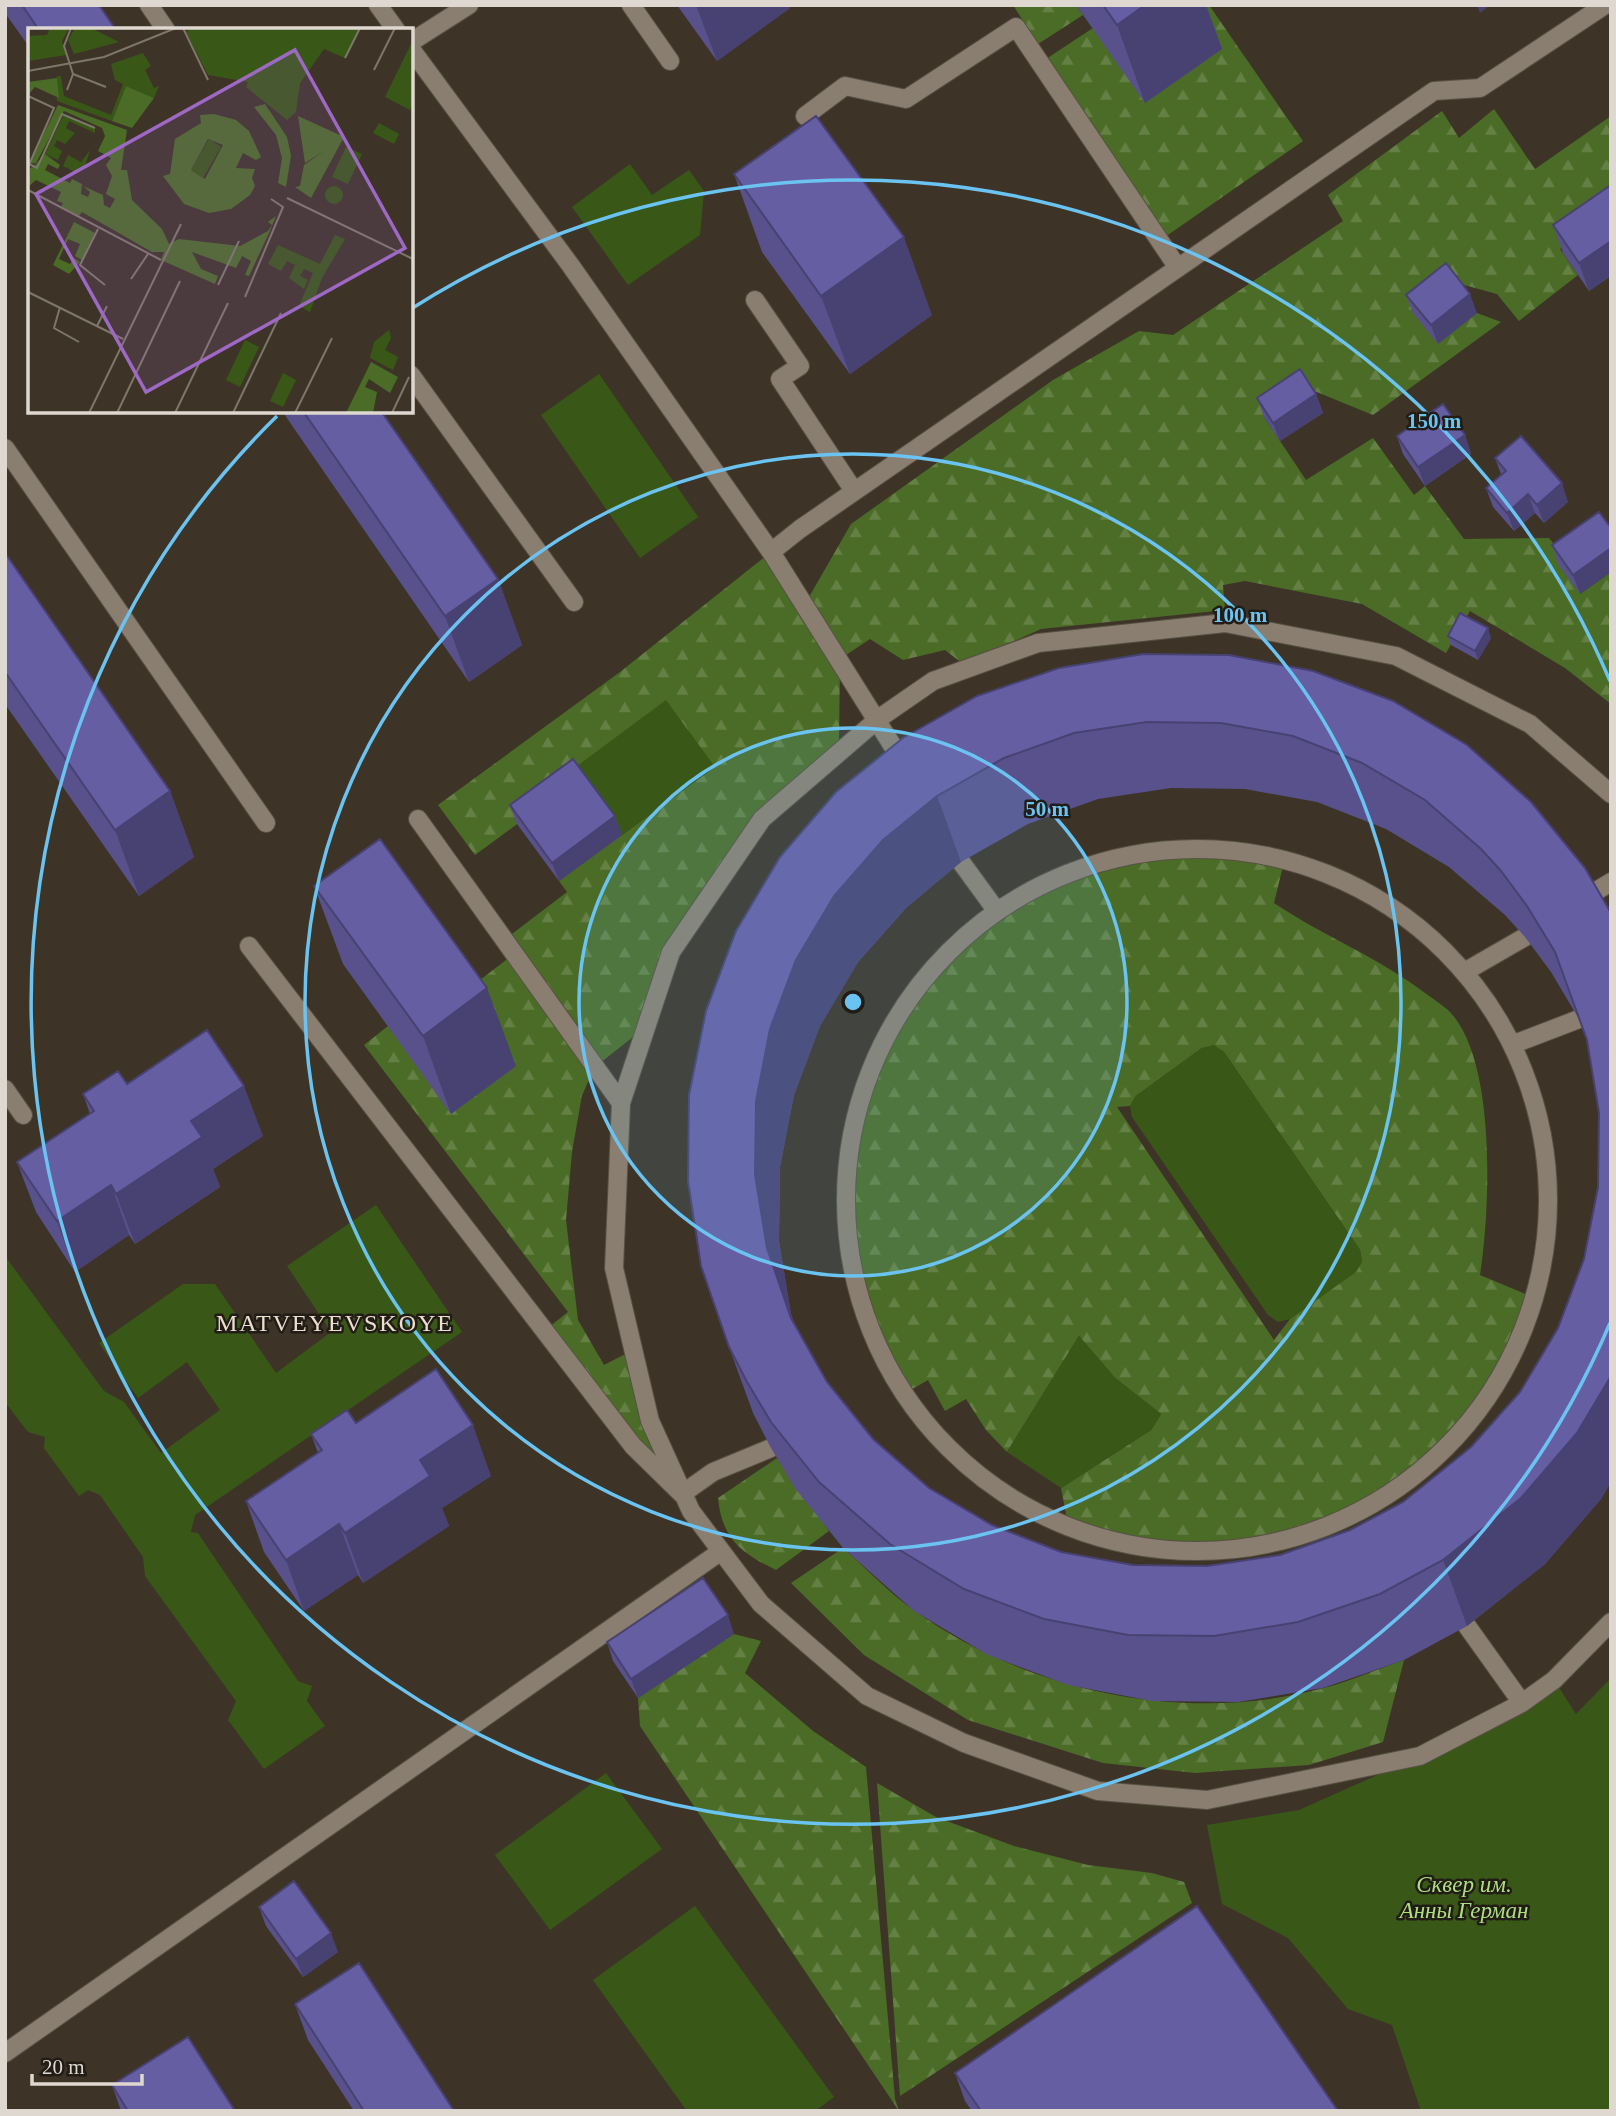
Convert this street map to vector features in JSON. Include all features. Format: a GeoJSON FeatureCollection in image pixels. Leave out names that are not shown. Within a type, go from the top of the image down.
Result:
{"type":"FeatureCollection","features":[{"type":"Feature","properties":{"kind":"lane"},"geometry":{"type":"LineString","coordinates":[[149,5],[165,28]]}},
{"type":"Feature","properties":{"kind":"lane"},"geometry":{"type":"LineString","coordinates":[[378,5],[395,28]]}},
{"type":"Feature","properties":{"kind":"lane"},"geometry":{"type":"LineString","coordinates":[[413,41],[468,5]]}},
{"type":"Feature","properties":{"kind":"lane"},"geometry":{"type":"LineString","coordinates":[[631,5],[670,61]]}},
{"type":"Feature","properties":{"kind":"lane"},"geometry":{"type":"LineString","coordinates":[[771,552],[854,491],[1434,91],[1480,88],[1605,5]]}},
{"type":"Feature","properties":{"kind":"lane"},"geometry":{"type":"LineString","coordinates":[[805,116],[845,86],[906,99],[1016,27],[1178,268]]}},
{"type":"Feature","properties":{"kind":"lane"},"geometry":{"type":"LineString","coordinates":[[413,52],[570,266],[771,552],[878,719],[915,783]]}},
{"type":"Feature","properties":{"kind":"lane"},"geometry":{"type":"LineString","coordinates":[[755,300],[800,366],[780,379],[854,491]]}},
{"type":"Feature","properties":{"kind":"lane"},"geometry":{"type":"LineString","coordinates":[[413,379],[574,602]]}},
{"type":"Feature","properties":{"kind":"lane"},"geometry":{"type":"LineString","coordinates":[[5,448],[266,823]]}},
{"type":"Feature","properties":{"kind":"lane"},"geometry":{"type":"LineString","coordinates":[[1611,794],[1530,724],[1396,656],[1225,623],[1038,643],[933,681],[878,719],[762,818],[671,952],[621,1103],[614,1268],[650,1422],[682,1493],[720,1552],[761,1604],[867,1696],[964,1743],[1098,1791],[1207,1800],[1420,1756],[1521,1703],[1554,1680],[1611,1622]]}},
{"type":"Feature","properties":{"kind":"lane"},"geometry":{"type":"LineString","coordinates":[[418,819],[621,1103]]}},
{"type":"Feature","properties":{"kind":"lane"},"geometry":{"type":"LineString","coordinates":[[1228,848],[1285,858],[1377,896],[1466,971],[1514,1044],[1532,1090],[1548,1166],[1547,1242],[1535,1298],[1519,1344],[1496,1387],[1432,1462],[1386,1506],[1270,1546],[1200,1553],[1130,1547],[1069,1530],[1000,1493],[956,1458],[902,1395],[870,1332],[850,1264],[846,1166],[852,1130],[870,1069],[899,1013],[942,957],[996,910],[1038,885],[1120,856],[1228,848]]}},
{"type":"Feature","properties":{"kind":"lane"},"geometry":{"type":"LineString","coordinates":[[961,862],[996,910]]}},
{"type":"Feature","properties":{"kind":"lane"},"geometry":{"type":"LineString","coordinates":[[1583,899],[1611,882]]}},
{"type":"Feature","properties":{"kind":"lane"},"geometry":{"type":"LineString","coordinates":[[1466,971],[1525,937]]}},
{"type":"Feature","properties":{"kind":"lane"},"geometry":{"type":"LineString","coordinates":[[249,946],[633,1446],[682,1493]]}},
{"type":"Feature","properties":{"kind":"lane"},"geometry":{"type":"LineString","coordinates":[[1514,1044],[1579,1018]]}},
{"type":"Feature","properties":{"kind":"lane"},"geometry":{"type":"LineString","coordinates":[[5,1089],[23,1115]]}},
{"type":"Feature","properties":{"kind":"lane"},"geometry":{"type":"LineString","coordinates":[[682,1493],[713,1472],[771,1448]]}},
{"type":"Feature","properties":{"kind":"lane"},"geometry":{"type":"LineString","coordinates":[[5,2053],[720,1552]]}},
{"type":"Feature","properties":{"kind":"lane"},"geometry":{"type":"LineString","coordinates":[[1467,1626],[1521,1703]]}},
{"type":"Feature","properties":{"kind":"green space"},"geometry":{"type":"Polygon","coordinates":[[[1013,5],[1076,5],[1083,15],[1038,44],[1013,5]]]}},
{"type":"Feature","properties":{"kind":"green space"},"geometry":{"type":"Polygon","coordinates":[[[1191,5],[1209,5],[1303,141],[1165,237],[1040,63],[1093,28],[1146,103],[1191,5]]]}},
{"type":"Feature","properties":{"kind":"green space"},"geometry":{"type":"Polygon","coordinates":[[[1494,109],[1535,169],[1611,116],[1611,216],[1560,249],[1578,275],[1519,321],[1497,294],[1453,282],[1437,343],[1477,313],[1501,322],[1373,415],[1307,388],[1264,417],[1306,480],[1373,438],[1414,495],[1425,486],[1464,539],[1549,538],[1566,559],[1580,594],[1611,572],[1611,704],[1565,668],[1470,611],[1446,653],[1362,604],[1245,581],[1223,585],[1225,610],[1041,629],[963,664],[945,650],[903,660],[870,639],[840,659],[839,741],[755,829],[671,952],[648,1025],[595,1067],[582,1095],[572,1152],[566,1220],[578,1320],[604,1365],[633,1350],[682,1494],[544,1331],[568,1312],[364,1045],[388,1026],[451,1113],[463,993],[514,954],[504,940],[567,892],[559,881],[715,767],[580,778],[475,855],[438,805],[620,672],[771,552],[805,604],[851,524],[1053,380],[1139,331],[1173,335],[1343,221],[1328,195],[1442,111],[1459,138],[1494,109]]]}},
{"type":"Feature","properties":{"kind":"green space"},"geometry":{"type":"Polygon","coordinates":[[[630,164],[652,195],[689,170],[704,191],[700,235],[628,285],[572,207],[630,164]]]}},
{"type":"Feature","properties":{"kind":"green space"},"geometry":{"type":"Polygon","coordinates":[[[599,374],[698,517],[640,558],[541,415],[599,374]]]}},
{"type":"Feature","properties":{"kind":"green space"},"geometry":{"type":"Polygon","coordinates":[[[666,700],[715,767],[622,835],[573,769],[666,700]]]}},
{"type":"Feature","properties":{"kind":"green space"},"geometry":{"type":"Polygon","coordinates":[[[1228,848],[1285,858],[1274,903],[1388,968],[1450,1012],[1465,1035],[1476,1065],[1483,1100],[1487,1177],[1480,1275],[1535,1298],[1496,1387],[1432,1462],[1382,1500],[1270,1546],[1200,1553],[1130,1547],[1069,1530],[1061,1488],[1151,1430],[1161,1414],[1115,1378],[1079,1336],[1007,1452],[986,1430],[966,1399],[945,1411],[928,1380],[902,1395],[870,1331],[853,1280],[846,1212],[847,1162],[855,1120],[868,1078],[886,1038],[908,1000],[935,966],[966,935],[1000,908],[1038,886],[1077,870],[1129,854],[1228,848]],[[1214,1046],[1202,1048],[1136,1096],[1130,1106],[1117,1107],[1274,1340],[1290,1319],[1362,1262],[1360,1250],[1224,1052],[1214,1046]]]}},
{"type":"Feature","properties":{"kind":"green space"},"geometry":{"type":"Polygon","coordinates":[[[1214,1045],[1224,1052],[1360,1250],[1362,1262],[1356,1272],[1290,1319],[1278,1322],[1268,1315],[1132,1117],[1130,1106],[1136,1096],[1202,1048],[1214,1045]]]}},
{"type":"Feature","properties":{"kind":"green space"},"geometry":{"type":"Polygon","coordinates":[[[376,1205],[462,1332],[195,1515],[191,1532],[198,1533],[298,1681],[312,1686],[307,1701],[325,1726],[264,1769],[228,1720],[236,1701],[145,1576],[143,1557],[100,1495],[88,1490],[79,1496],[44,1448],[45,1437],[28,1432],[5,1402],[5,1256],[104,1391],[124,1402],[161,1453],[220,1410],[187,1362],[138,1398],[99,1343],[183,1284],[215,1284],[276,1373],[331,1332],[287,1266],[376,1205]]]}},
{"type":"Feature","properties":{"kind":"green space"},"geometry":{"type":"Polygon","coordinates":[[[1079,1336],[1115,1378],[1161,1414],[1151,1430],[1061,1488],[1007,1452],[1079,1336]]]}},
{"type":"Feature","properties":{"kind":"green space"},"geometry":{"type":"Polygon","coordinates":[[[777,1458],[829,1531],[776,1570],[743,1551],[735,1543],[724,1524],[718,1498],[777,1458]]]}},
{"type":"Feature","properties":{"kind":"green space"},"geometry":{"type":"Polygon","coordinates":[[[843,1548],[905,1604],[960,1639],[1008,1663],[1058,1681],[1111,1694],[1164,1702],[1218,1703],[1272,1699],[1324,1688],[1404,1660],[1383,1742],[1309,1765],[1195,1773],[1103,1763],[968,1720],[864,1655],[791,1583],[843,1548]]]}},
{"type":"Feature","properties":{"kind":"green space"},"geometry":{"type":"Polygon","coordinates":[[[734,1634],[761,1641],[745,1673],[813,1731],[866,1767],[895,2099],[899,2111],[640,1726],[638,1698],[734,1634]]]}},
{"type":"Feature","properties":{"kind":"green space","name":"Сквер им. Анны Герман"},"geometry":{"type":"Polygon","coordinates":[[[1611,1678],[1611,2111],[1421,2111],[1392,2025],[1348,2009],[1288,1938],[1222,1904],[1207,1825],[1299,1810],[1420,1756],[1554,1680],[1576,1714],[1611,1678]]]}},
{"type":"Feature","properties":{"kind":"green space"},"geometry":{"type":"Polygon","coordinates":[[[606,1773],[662,1849],[550,1930],[495,1855],[606,1773]]]}},
{"type":"Feature","properties":{"kind":"green space"},"geometry":{"type":"Polygon","coordinates":[[[877,1783],[936,1817],[1014,1846],[1088,1865],[1152,1873],[1184,1882],[1192,1903],[900,2096],[877,1783]]]}},
{"type":"Feature","properties":{"kind":"green space"},"geometry":{"type":"Polygon","coordinates":[[[695,1906],[834,2097],[815,2111],[687,2111],[593,1980],[695,1906]]]}},
{"type":"Feature","properties":{"kind":"building"},"geometry":{"type":"Polygon","coordinates":[[[22,5],[99,5],[115,28],[38,28],[22,5]]]}},
{"type":"Feature","properties":{"kind":"building"},"geometry":{"type":"Polygon","coordinates":[[[1103,5],[1145,5],[1117,25],[1103,5]]]}},
{"type":"Feature","properties":{"kind":"building"},"geometry":{"type":"Polygon","coordinates":[[[816,116],[904,237],[821,296],[734,174],[816,116]]]}},
{"type":"Feature","properties":{"kind":"building"},"geometry":{"type":"Polygon","coordinates":[[[1611,185],[1611,241],[1579,263],[1553,225],[1611,185]]]}},
{"type":"Feature","properties":{"kind":"building"},"geometry":{"type":"Polygon","coordinates":[[[1446,263],[1470,294],[1431,325],[1406,295],[1446,263]]]}},
{"type":"Feature","properties":{"kind":"building"},"geometry":{"type":"Polygon","coordinates":[[[1300,369],[1316,394],[1273,423],[1257,398],[1300,369]]]}},
{"type":"Feature","properties":{"kind":"building"},"geometry":{"type":"Polygon","coordinates":[[[1443,404],[1465,435],[1418,467],[1397,436],[1443,404]]]}},
{"type":"Feature","properties":{"kind":"building"},"geometry":{"type":"Polygon","coordinates":[[[304,413],[382,413],[498,579],[445,616],[304,413]]]}},
{"type":"Feature","properties":{"kind":"building"},"geometry":{"type":"Polygon","coordinates":[[[1521,436],[1562,483],[1537,505],[1528,494],[1507,513],[1486,488],[1506,471],[1495,458],[1521,436]]]}},
{"type":"Feature","properties":{"kind":"building"},"geometry":{"type":"Polygon","coordinates":[[[1599,512],[1611,528],[1611,548],[1573,575],[1552,545],[1599,512]]]}},
{"type":"Feature","properties":{"kind":"building"},"geometry":{"type":"Polygon","coordinates":[[[5,553],[170,791],[115,830],[5,672],[5,553]]]}},
{"type":"Feature","properties":{"kind":"building"},"geometry":{"type":"Polygon","coordinates":[[[1460,613],[1488,628],[1475,651],[1448,636],[1460,613]]]}},
{"type":"Feature","properties":{"kind":"building"},"geometry":{"type":"Polygon","coordinates":[[[1143,654],[1229,655],[1313,671],[1393,701],[1467,745],[1531,802],[1585,868],[1611,913],[1611,1376],[1577,1433],[1521,1498],[1443,1560],[1380,1594],[1298,1622],[1214,1636],[1128,1635],[1044,1619],[964,1589],[890,1544],[819,1482],[771,1422],[747,1382],[729,1347],[701,1266],[688,1181],[689,1095],[706,1011],[736,931],[780,857],[836,792],[903,738],[977,696],[1059,668],[1143,654]],[[1147,722],[1074,733],[1004,758],[937,796],[883,840],[834,896],[796,960],[770,1029],[756,1101],[755,1175],[767,1248],[791,1318],[827,1382],[873,1439],[929,1488],[992,1525],[1061,1552],[1133,1565],[1207,1566],[1280,1555],[1350,1530],[1403,1502],[1471,1447],[1520,1392],[1558,1328],[1584,1259],[1598,1187],[1599,1113],[1587,1040],[1555,952],[1527,906],[1501,871],[1481,849],[1425,800],[1362,763],[1293,736],[1221,723],[1147,722]]]}},
{"type":"Feature","properties":{"kind":"building"},"geometry":{"type":"Polygon","coordinates":[[[573,759],[615,816],[552,863],[510,805],[573,759]]]}},
{"type":"Feature","properties":{"kind":"building"},"geometry":{"type":"Polygon","coordinates":[[[380,839],[487,988],[423,1036],[314,886],[380,839]]]}},
{"type":"Feature","properties":{"kind":"building"},"geometry":{"type":"Polygon","coordinates":[[[207,1030],[244,1086],[191,1121],[202,1137],[116,1194],[111,1185],[57,1221],[17,1162],[94,1111],[83,1094],[118,1071],[127,1084],[207,1030]]]}},
{"type":"Feature","properties":{"kind":"building"},"geometry":{"type":"Polygon","coordinates":[[[436,1369],[473,1425],[420,1460],[430,1476],[345,1533],[339,1524],[286,1560],[246,1501],[322,1450],[311,1434],[347,1410],[356,1423],[436,1369]]]}},
{"type":"Feature","properties":{"kind":"building"},"geometry":{"type":"Polygon","coordinates":[[[703,1578],[728,1615],[631,1679],[607,1642],[703,1578]]]}},
{"type":"Feature","properties":{"kind":"building"},"geometry":{"type":"Polygon","coordinates":[[[294,1881],[331,1933],[296,1959],[259,1907],[294,1881]]]}},
{"type":"Feature","properties":{"kind":"building"},"geometry":{"type":"Polygon","coordinates":[[[1197,1906],[1338,2111],[981,2111],[955,2073],[1197,1906]]]}},
{"type":"Feature","properties":{"kind":"building"},"geometry":{"type":"Polygon","coordinates":[[[359,1963],[454,2111],[364,2111],[295,2004],[359,1963]]]}},
{"type":"Feature","properties":{"kind":"building"},"geometry":{"type":"Polygon","coordinates":[[[188,2037],[235,2111],[128,2111],[112,2085],[188,2037]]]}},
{"type":"Feature","properties":{"kind":"district","name":"MATVEYEVSKOYE"},"geometry":{"type":"Point","coordinates":[335,1323]}}]}
